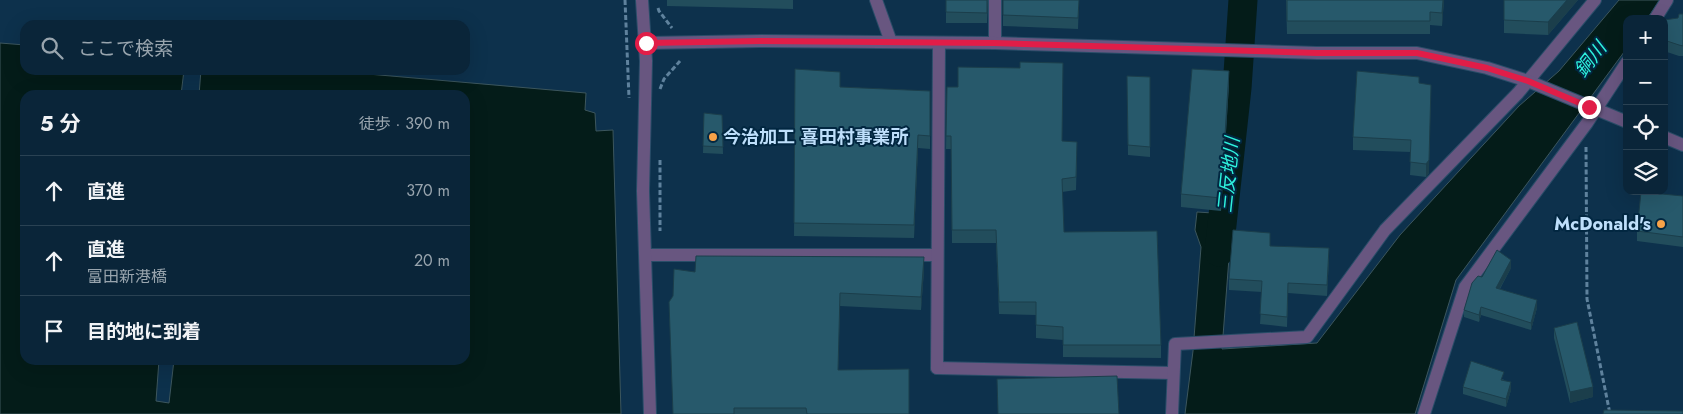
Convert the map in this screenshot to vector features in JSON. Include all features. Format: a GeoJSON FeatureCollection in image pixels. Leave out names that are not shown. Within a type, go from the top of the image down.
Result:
{"type":"FeatureCollection","features":[{"type":"Feature","properties":{"kind":"street"},"geometry":{"type":"LineString","coordinates":[[642,0],[646,43],[643,191],[650,414]]}},
{"type":"Feature","properties":{"kind":"street"},"geometry":{"type":"LineString","coordinates":[[876,0],[891,42]]}},
{"type":"Feature","properties":{"kind":"street"},"geometry":{"type":"LineString","coordinates":[[994,43],[996,0]]}},
{"type":"Feature","properties":{"kind":"street"},"geometry":{"type":"LineString","coordinates":[[1172,414],[1175,344],[1307,337],[1385,230],[1528,81],[1595,0]]}},
{"type":"Feature","properties":{"kind":"street"},"geometry":{"type":"LineString","coordinates":[[1658,15],[1667,0]]}},
{"type":"Feature","properties":{"kind":"street"},"geometry":{"type":"LineString","coordinates":[[646,43],[994,43],[1317,53],[1417,53],[1487,68],[1528,81],[1623,120]]}},
{"type":"Feature","properties":{"kind":"street"},"geometry":{"type":"LineString","coordinates":[[939,43],[937,368],[1173,373]]}},
{"type":"Feature","properties":{"kind":"street"},"geometry":{"type":"LineString","coordinates":[[1424,414],[1465,287],[1623,67]]}},
{"type":"Feature","properties":{"kind":"street"},"geometry":{"type":"LineString","coordinates":[[1668,139],[1683,145]]}},
{"type":"Feature","properties":{"kind":"street"},"geometry":{"type":"LineString","coordinates":[[646,255],[937,255]]}},
{"type":"Feature","properties":{"kind":"path"},"geometry":{"type":"LineString","coordinates":[[658,6],[659,11],[672,28]]}},
{"type":"Feature","properties":{"kind":"path"},"geometry":{"type":"LineString","coordinates":[[659,96],[664,79],[680,61]]}},
{"type":"Feature","properties":{"kind":"path"},"geometry":{"type":"LineString","coordinates":[[1586,144],[1587,299],[1610,414]]}},
{"type":"Feature","properties":{"kind":"path"},"geometry":{"type":"LineString","coordinates":[[660,156],[660,256]]}},
{"type":"Feature","properties":{"kind":"water","name":"銅川"},"geometry":{"type":"Polygon","coordinates":[[[1619,0],[1660,0],[1650,15],[1623,15],[1623,53],[1456,280],[1415,414],[1185,414],[1193,351],[1201,247],[1195,230],[1197,212],[1229,214],[1232,219],[1222,349],[1317,343],[1400,235],[1519,106],[1559,71],[1619,0]]]}},
{"type":"Feature","properties":{"kind":"water"},"geometry":{"type":"Polygon","coordinates":[[[0,43],[20,45],[20,75],[183,75],[182,90],[20,90],[20,365],[159,365],[156,401],[169,403],[173,365],[470,365],[470,90],[199,90],[201,75],[379,75],[586,93],[585,110],[595,113],[596,131],[613,130],[621,414],[0,414],[0,43]]]}},
{"type":"Feature","properties":{"kind":"building"},"geometry":{"type":"Polygon","coordinates":[[[946,0],[987,0],[987,13],[946,12],[946,0]]]}},
{"type":"Feature","properties":{"kind":"building"},"geometry":{"type":"Polygon","coordinates":[[[1003,0],[1079,0],[1078,18],[1003,15],[1003,0]]]}},
{"type":"Feature","properties":{"kind":"building"},"geometry":{"type":"Polygon","coordinates":[[[1287,0],[1443,0],[1442,13],[1430,12],[1430,21],[1287,21],[1287,0]]]}},
{"type":"Feature","properties":{"kind":"building"},"geometry":{"type":"Polygon","coordinates":[[[1504,0],[1567,0],[1548,22],[1504,20],[1504,0]]]}},
{"type":"Feature","properties":{"kind":"building"},"geometry":{"type":"Polygon","coordinates":[[[1679,14],[1683,14],[1683,46],[1668,41],[1668,19],[1678,18],[1679,14]]]}},
{"type":"Feature","properties":{"kind":"building"},"geometry":{"type":"Polygon","coordinates":[[[1020,62],[1063,63],[1062,141],[1077,142],[1076,177],[1062,179],[1064,232],[1157,231],[1161,345],[1063,345],[1063,327],[1036,325],[1036,302],[999,302],[996,230],[952,230],[951,136],[946,136],[947,87],[958,87],[958,67],[1020,68],[1020,62]]]}},
{"type":"Feature","properties":{"kind":"building"},"geometry":{"type":"Polygon","coordinates":[[[795,69],[840,72],[840,87],[930,91],[930,136],[918,135],[914,225],[794,223],[795,69]]]}},
{"type":"Feature","properties":{"kind":"building"},"geometry":{"type":"Polygon","coordinates":[[[1192,69],[1229,71],[1221,198],[1181,194],[1192,69]]]}},
{"type":"Feature","properties":{"kind":"building"},"geometry":{"type":"Polygon","coordinates":[[[1357,71],[1419,77],[1419,83],[1431,85],[1429,160],[1426,164],[1410,162],[1411,140],[1353,137],[1357,71]]]}},
{"type":"Feature","properties":{"kind":"building"},"geometry":{"type":"Polygon","coordinates":[[[1127,76],[1150,77],[1150,147],[1128,145],[1127,76]]]}},
{"type":"Feature","properties":{"kind":"building","name":"今治加工 喜田村事業所"},"geometry":{"type":"Polygon","coordinates":[[[704,113],[722,115],[723,147],[703,146],[704,113]]]}},
{"type":"Feature","properties":{"kind":"building","name":"McDonald's"},"geometry":{"type":"Polygon","coordinates":[[[1641,195],[1683,196],[1683,237],[1637,231],[1641,195]]]}},
{"type":"Feature","properties":{"kind":"building"},"geometry":{"type":"Polygon","coordinates":[[[1233,230],[1270,233],[1270,246],[1329,248],[1327,285],[1288,283],[1287,317],[1260,314],[1262,281],[1229,279],[1233,230]]]}},
{"type":"Feature","properties":{"kind":"building"},"geometry":{"type":"Polygon","coordinates":[[[1497,250],[1511,260],[1496,288],[1537,300],[1531,323],[1481,307],[1479,315],[1464,310],[1472,283],[1478,276],[1482,277],[1497,250]]]}},
{"type":"Feature","properties":{"kind":"building"},"geometry":{"type":"Polygon","coordinates":[[[696,256],[924,257],[921,297],[840,293],[838,370],[909,369],[909,414],[807,414],[806,408],[734,408],[734,414],[673,414],[669,302],[673,296],[674,269],[695,272],[696,256]]]}},
{"type":"Feature","properties":{"kind":"building"},"geometry":{"type":"Polygon","coordinates":[[[1577,322],[1593,387],[1570,392],[1554,328],[1577,322]]]}},
{"type":"Feature","properties":{"kind":"building"},"geometry":{"type":"Polygon","coordinates":[[[1471,361],[1504,372],[1501,380],[1511,382],[1506,399],[1463,387],[1471,361]]]}},
{"type":"Feature","properties":{"kind":"building"},"geometry":{"type":"Polygon","coordinates":[[[1117,376],[1119,414],[998,414],[997,379],[1117,376]]]}},
{"type":"Feature","properties":{"kind":"building"},"geometry":{"type":"Polygon","coordinates":[[[1604,410],[1683,411],[1683,414],[1603,414],[1604,410]]]}},
{"type":"Feature","properties":{"kind":"waterway","name":"三反地川"},"geometry":{"type":"LineString","coordinates":[[1219,252],[1237,88],[1243,0]]}},
{"type":"Feature","properties":{"kind":"place","name":"今治加工 喜田村事業所"},"geometry":{"type":"Point","coordinates":[713,137]}},
{"type":"Feature","properties":{"kind":"place","name":"McDonald's"},"geometry":{"type":"Point","coordinates":[1661,224]}},
{"type":"Feature","properties":{"kind":"route"},"geometry":{"type":"LineString","coordinates":[[646,43],[761,41],[994,43],[1317,53],[1417,53],[1487,68],[1528,81],[1589,107]]}}]}
